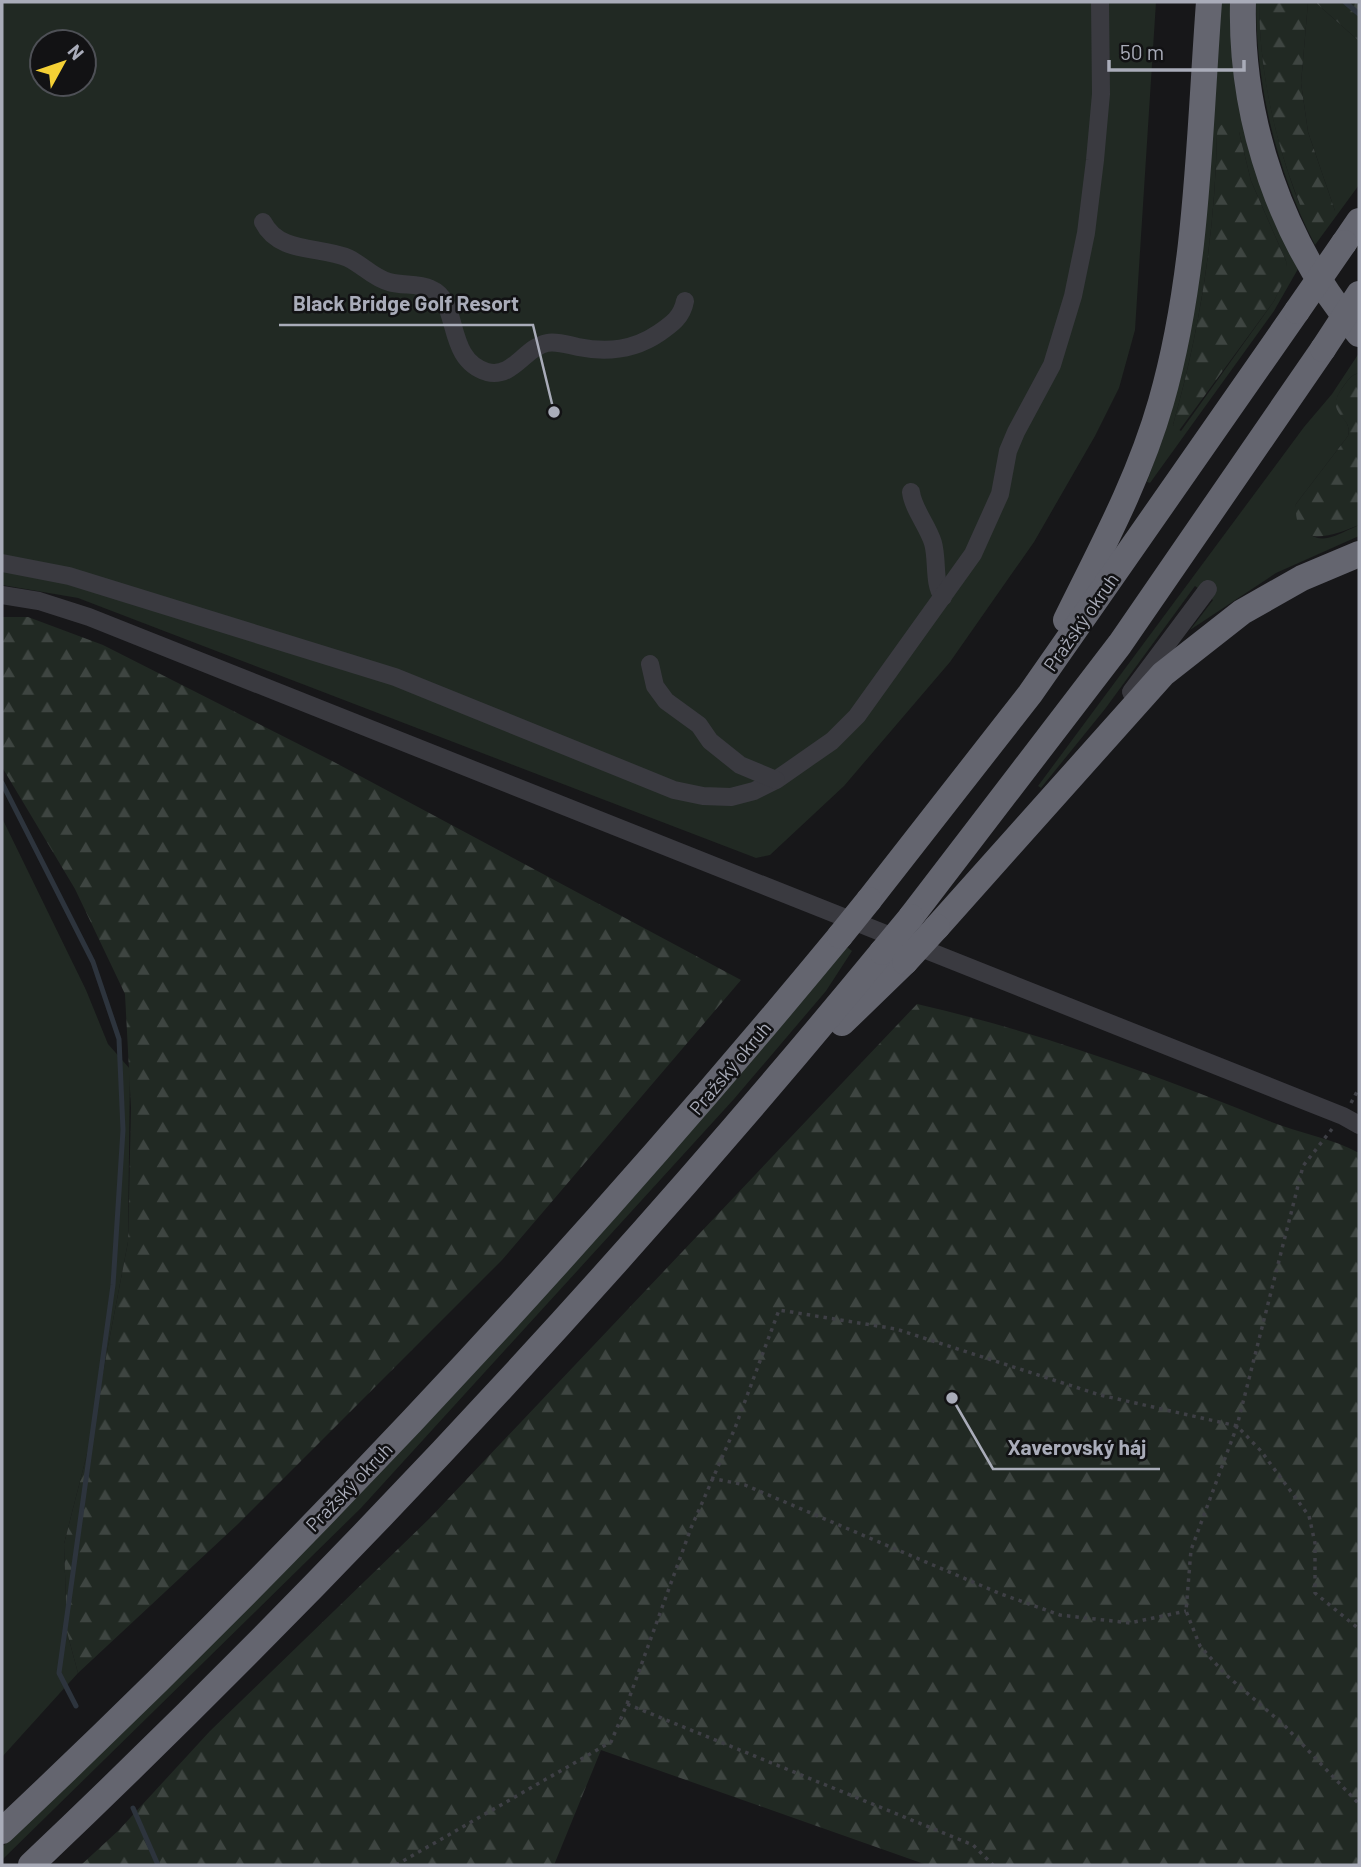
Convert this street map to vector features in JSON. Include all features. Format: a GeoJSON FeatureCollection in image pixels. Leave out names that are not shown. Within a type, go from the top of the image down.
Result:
{"type":"FeatureCollection","features":[{"type":"Feature","properties":{"kind":"highway"},"geometry":{"type":"LineString","coordinates":[[1030,694],[1129,492],[1167,379],[1182,307],[1191,236],[1209,2]]}},
{"type":"Feature","properties":{"kind":"highway"},"geometry":{"type":"LineString","coordinates":[[1243,2],[1245,56],[1251,103],[1269,173],[1306,256],[1359,334]]}},
{"type":"Feature","properties":{"kind":"highway","name":"Pražský okruh"},"geometry":{"type":"LineString","coordinates":[[2,1831],[263,1577],[439,1393],[661,1149],[840,936],[1030,694],[1359,220]]}},
{"type":"Feature","properties":{"kind":"highway"},"geometry":{"type":"LineString","coordinates":[[893,957],[911,916],[1134,625],[1359,294]]}},
{"type":"Feature","properties":{"kind":"highway"},"geometry":{"type":"LineString","coordinates":[[31,1865],[226,1676],[364,1536],[733,1129],[893,957],[937,927],[1139,697],[1179,659],[1272,594],[1359,554]]}},
{"type":"Feature","properties":{"kind":"street"},"geometry":{"type":"LineString","coordinates":[[2,563],[69,576],[383,673],[492,714],[674,790],[703,796],[731,797],[776,780],[832,741],[857,716],[943,597],[987,527],[1000,494],[1008,451],[1052,365],[1073,296],[1086,233],[1101,94],[1100,2]]}},
{"type":"Feature","properties":{"kind":"street"},"geometry":{"type":"LineString","coordinates":[[263,222],[273,235],[292,245],[345,257],[386,281],[426,287],[438,292],[444,298],[458,345],[472,363],[489,372],[509,369],[534,348],[550,342],[609,351],[632,347],[672,324],[681,314],[685,301]]}},
{"type":"Feature","properties":{"kind":"street"},"geometry":{"type":"LineString","coordinates":[[911,492],[932,541],[938,564],[936,584],[943,597]]}},
{"type":"Feature","properties":{"kind":"street"},"geometry":{"type":"LineString","coordinates":[[937,927],[1087,748],[1208,589]]}},
{"type":"Feature","properties":{"kind":"street"},"geometry":{"type":"LineString","coordinates":[[2,595],[39,601],[89,617],[1343,1116],[1359,1125]]}},
{"type":"Feature","properties":{"kind":"street"},"geometry":{"type":"LineString","coordinates":[[650,664],[655,686],[666,701],[699,725],[710,741],[740,765],[776,780]]}},
{"type":"Feature","properties":{"kind":"path"},"geometry":{"type":"LineString","coordinates":[[1343,1116],[1303,1166],[1237,1426],[1191,1550],[1186,1611],[1200,1646],[1208,1656],[1284,1725],[1359,1804]]}},
{"type":"Feature","properties":{"kind":"path"},"geometry":{"type":"LineString","coordinates":[[396,1865],[611,1742],[711,1478],[735,1428],[779,1310],[896,1329],[1100,1395],[1237,1426],[1261,1451],[1309,1516],[1315,1543],[1315,1593],[1359,1629]]}},
{"type":"Feature","properties":{"kind":"path"},"geometry":{"type":"LineString","coordinates":[[711,1478],[745,1485],[1001,1594],[1060,1615],[1130,1623],[1186,1611]]}},
{"type":"Feature","properties":{"kind":"path"},"geometry":{"type":"LineString","coordinates":[[627,1704],[973,1845],[993,1865]]}},
{"type":"Feature","properties":{"kind":"green space"},"geometry":{"type":"Polygon","coordinates":[[[2,2],[1156,2],[1135,330],[1119,388],[1095,436],[1034,542],[950,662],[844,786],[770,855],[756,858],[78,598],[2,585],[2,2]]]}},
{"type":"Feature","properties":{"kind":"green space"},"geometry":{"type":"Polygon","coordinates":[[[1221,2],[1231,2],[1298,269],[1274,311],[1150,483],[1147,482],[1166,428],[1221,2]],[[1239,132],[1217,135],[1213,208],[1204,281],[1191,353],[1173,425],[1181,431],[1274,301],[1287,273],[1286,261],[1251,181],[1239,132]]]}},
{"type":"Feature","properties":{"kind":"green space"},"geometry":{"type":"Polygon","coordinates":[[[1256,2],[1259,2],[1262,54],[1270,104],[1282,154],[1299,203],[1335,211],[1308,132],[1301,83],[1308,2],[1315,2],[1359,41],[1359,185],[1315,245],[1289,187],[1271,127],[1260,65],[1256,2]]]}},
{"type":"Feature","properties":{"kind":"green space"},"geometry":{"type":"Polygon","coordinates":[[[1259,2],[1308,2],[1301,83],[1308,132],[1335,211],[1315,240],[1292,182],[1274,124],[1263,64],[1259,2]]]}},
{"type":"Feature","properties":{"kind":"green space"},"geometry":{"type":"Polygon","coordinates":[[[1315,2],[1359,2],[1359,41],[1315,2]]]}},
{"type":"Feature","properties":{"kind":"green space"},"geometry":{"type":"Polygon","coordinates":[[[1226,122],[1235,126],[1239,132],[1251,181],[1286,261],[1288,273],[1274,301],[1178,432],[1173,425],[1191,353],[1209,245],[1218,127],[1226,122]]]}},
{"type":"Feature","properties":{"kind":"green space"},"geometry":{"type":"Polygon","coordinates":[[[1359,353],[1359,373],[1346,382],[1336,404],[1347,423],[1348,436],[1296,504],[1296,510],[1300,523],[1314,537],[1331,537],[1359,525],[1359,536],[1276,573],[1190,630],[1213,600],[1195,586],[1105,709],[1041,788],[1038,786],[1304,427],[1332,394],[1359,353]]]}},
{"type":"Feature","properties":{"kind":"green space"},"geometry":{"type":"Polygon","coordinates":[[[1359,373],[1359,525],[1327,535],[1308,534],[1301,529],[1297,519],[1296,504],[1348,436],[1347,423],[1337,409],[1337,396],[1346,382],[1359,373]]]}},
{"type":"Feature","properties":{"kind":"green space"},"geometry":{"type":"Polygon","coordinates":[[[2,617],[28,617],[103,645],[334,762],[741,980],[502,1260],[238,1524],[78,1673],[67,1632],[64,1544],[89,1446],[128,1242],[131,1108],[125,994],[75,889],[2,767],[2,617]]]}},
{"type":"Feature","properties":{"kind":"green space"},"geometry":{"type":"Polygon","coordinates":[[[2,818],[86,990],[108,1044],[130,1069],[128,1242],[89,1446],[64,1544],[67,1632],[78,1673],[2,1757],[2,818]]]}},
{"type":"Feature","properties":{"kind":"green space"},"geometry":{"type":"Polygon","coordinates":[[[847,947],[852,951],[826,991],[734,1099],[361,1508],[2,1860],[2,1847],[330,1520],[542,1295],[747,1065],[847,947]]]}},
{"type":"Feature","properties":{"kind":"green space"},"geometry":{"type":"Polygon","coordinates":[[[917,1004],[1007,1027],[1096,1055],[1359,1153],[1359,1865],[927,1865],[601,1750],[554,1865],[81,1865],[119,1830],[210,1731],[430,1518],[917,1004]]]}},
{"type":"Feature","properties":{"kind":"waterway"},"geometry":{"type":"LineString","coordinates":[[1345,2],[1359,14]]}},
{"type":"Feature","properties":{"kind":"waterway"},"geometry":{"type":"LineString","coordinates":[[2,783],[93,962],[119,1039],[123,1130],[113,1285],[59,1673],[76,1706]]}},
{"type":"Feature","properties":{"kind":"waterway"},"geometry":{"type":"LineString","coordinates":[[133,1808],[158,1865]]}},
{"type":"Feature","properties":{"kind":"place","name":"Black Bridge Golf Resort"},"geometry":{"type":"Point","coordinates":[554,412]}},
{"type":"Feature","properties":{"kind":"place","name":"Xaverovský háj"},"geometry":{"type":"Point","coordinates":[952,1398]}}]}
